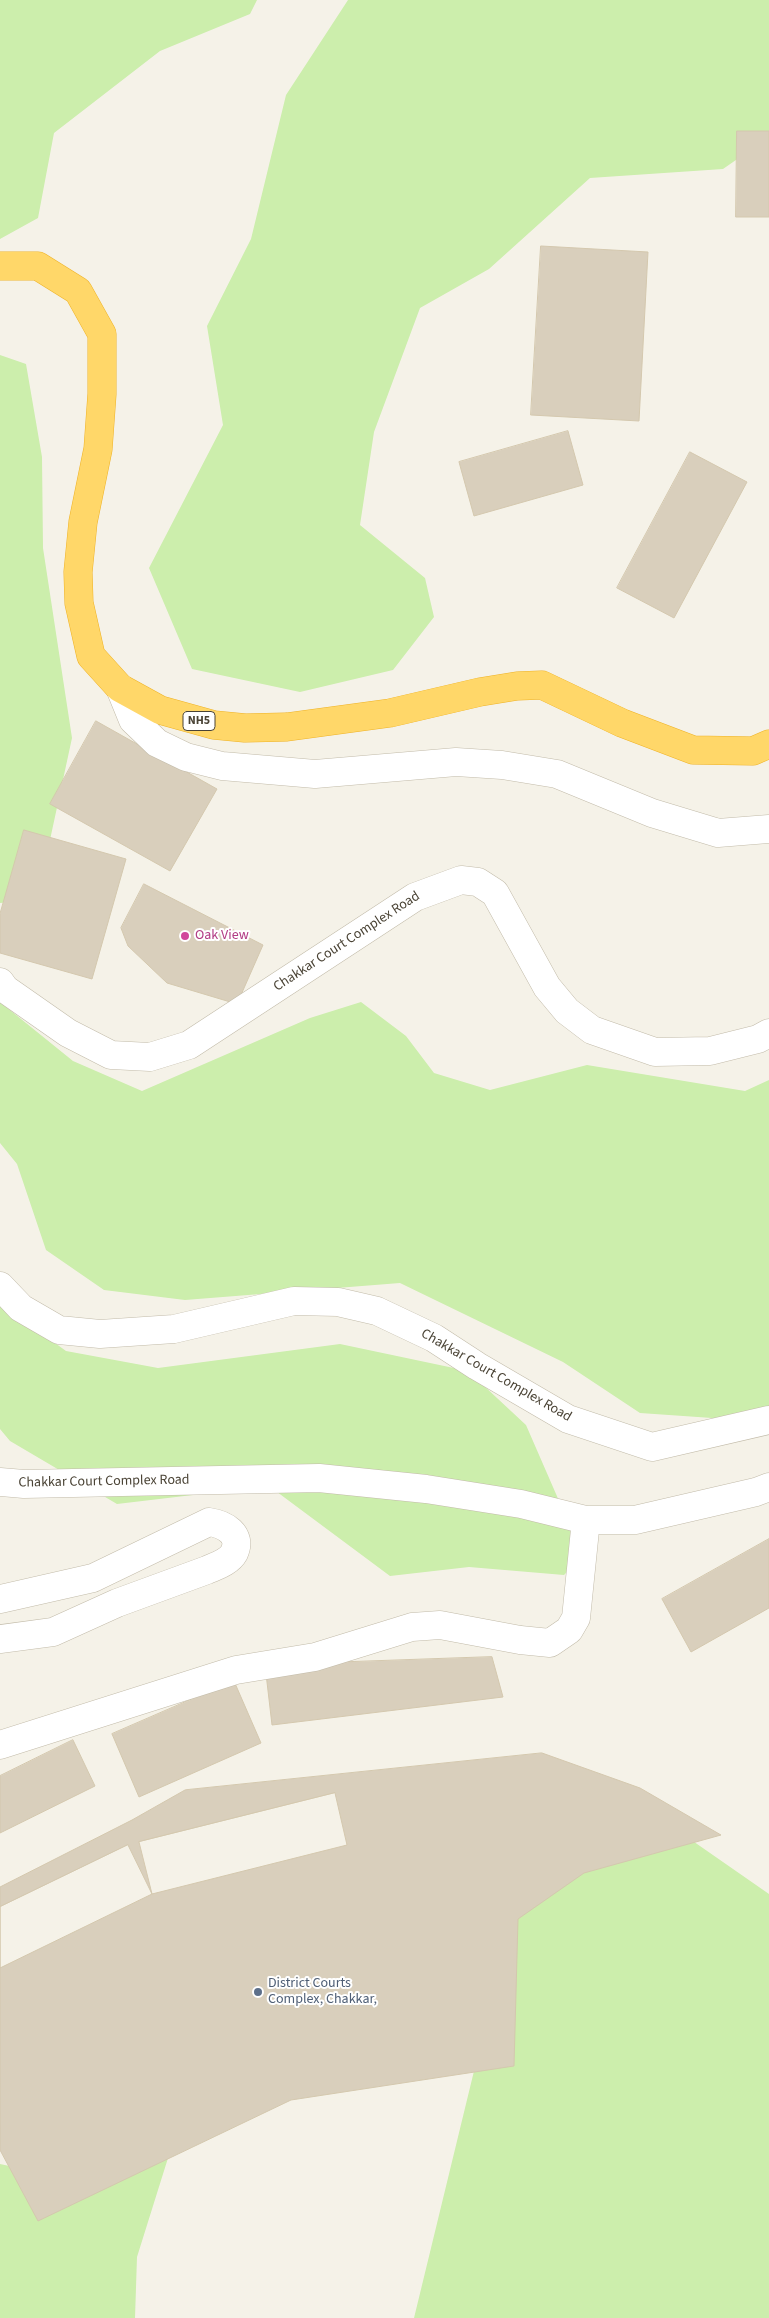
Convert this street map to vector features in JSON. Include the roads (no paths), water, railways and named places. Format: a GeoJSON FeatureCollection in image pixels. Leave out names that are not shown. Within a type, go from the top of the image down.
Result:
{"type":"FeatureCollection","features":[{"type":"Feature","properties":{"kind":"highway","name":"NH5"},"geometry":{"type":"LineString","coordinates":[[0,266],[38,266],[78,291],[102,334],[102,394],[98,449],[84,522],[78,572],[79,603],[91,656],[120,688],[160,710],[214,725],[245,728],[287,727],[371,715],[480,692],[517,686],[542,685],[622,723],[693,750],[753,751],[769,744]]}},
{"type":"Feature","properties":{"kind":"street"},"geometry":{"type":"LineString","coordinates":[[120,688],[133,720],[157,743],[186,757],[222,766],[315,774],[456,762],[502,765],[557,774],[652,813],[718,833],[769,829]]}},
{"type":"Feature","properties":{"kind":"street","name":"Chakkar Court Complex Road"},"geometry":{"type":"LineString","coordinates":[[0,982],[5,989],[68,1033],[111,1055],[150,1057],[189,1045],[407,901],[444,885],[462,880],[478,882],[495,893],[547,988],[567,1011],[592,1030],[654,1052],[710,1052],[758,1039],[769,1033]]}},
{"type":"Feature","properties":{"kind":"street","name":"Chakkar Court Complex Road"},"geometry":{"type":"LineString","coordinates":[[0,1286],[21,1308],[59,1330],[100,1334],[174,1329],[294,1301],[338,1302],[376,1311],[434,1338],[476,1366],[568,1420],[652,1447],[769,1420]]}},
{"type":"Feature","properties":{"kind":"street","name":"Chakkar Court Complex Road"},"geometry":{"type":"LineString","coordinates":[[0,1482],[34,1484],[319,1478],[426,1489],[512,1502],[586,1520],[634,1520],[756,1492],[769,1487]]}},
{"type":"Feature","properties":{"kind":"street"},"geometry":{"type":"LineString","coordinates":[[0,1745],[236,1670],[315,1657],[412,1627],[440,1625],[520,1640],[550,1643],[569,1630],[576,1618],[586,1520]]}},
{"type":"Feature","properties":{"kind":"street"},"geometry":{"type":"LineString","coordinates":[[0,1599],[93,1578],[209,1522],[223,1524],[230,1530],[236,1541],[233,1554],[222,1564],[116,1603],[53,1632],[0,1639]]}},
{"type":"Feature","properties":{"kind":"place","name":"Oak View"},"geometry":{"type":"Point","coordinates":[185,936]}},
{"type":"Feature","properties":{"kind":"place","name":"District Courts Complex, Chakkar,"},"geometry":{"type":"Point","coordinates":[258,1992]}}]}
